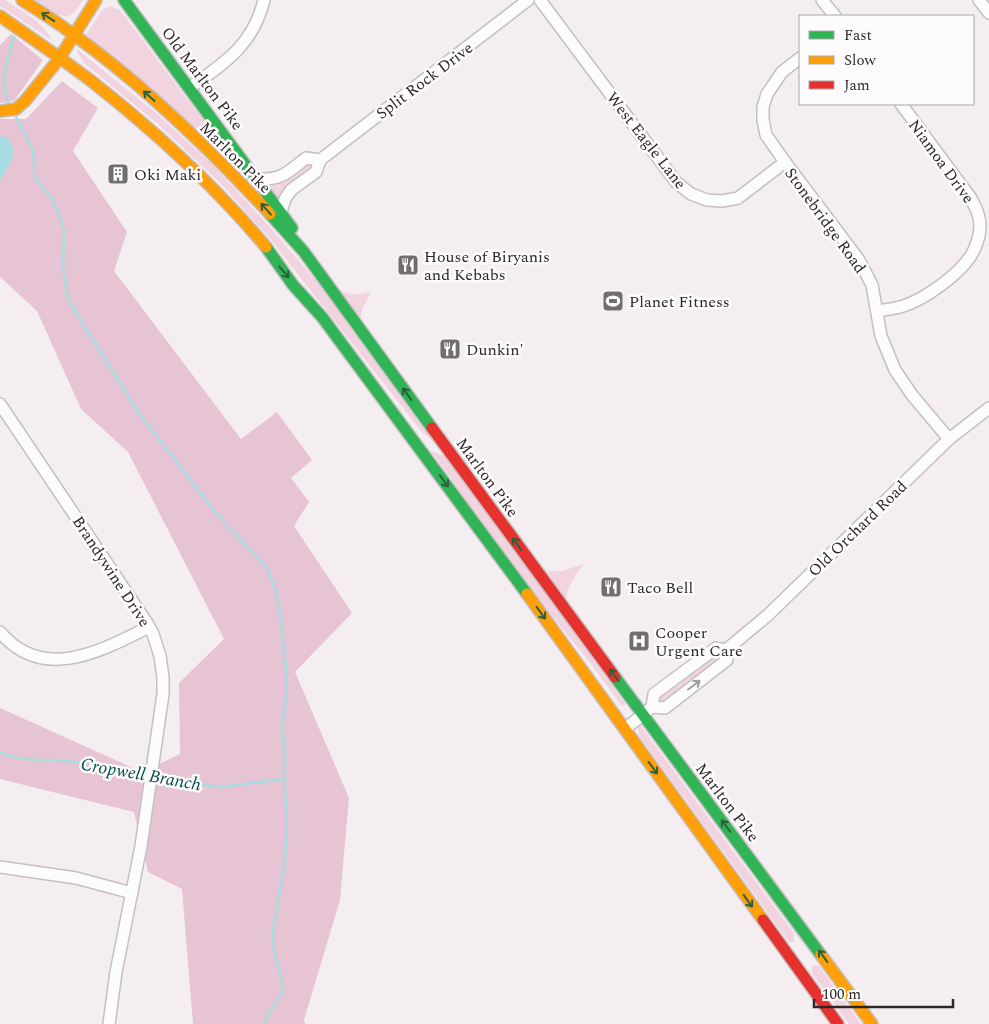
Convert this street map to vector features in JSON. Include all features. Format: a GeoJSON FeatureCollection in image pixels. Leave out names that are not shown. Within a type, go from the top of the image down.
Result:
{"type":"FeatureCollection","features":[{"type":"Feature","properties":{"kind":"main road","name":"Marlton Pike"},"geometry":{"type":"LineString","coordinates":[[22,0],[74,34],[118,69],[199,141],[260,203],[304,252],[450,454],[647,710],[872,1024]]}},
{"type":"Feature","properties":{"kind":"main road"},"geometry":{"type":"LineString","coordinates":[[0,111],[11,110],[20,106],[59,59],[96,0]]}},
{"type":"Feature","properties":{"kind":"main road","name":"Old Marlton Pike"},"geometry":{"type":"LineString","coordinates":[[124,0],[281,212],[322,276]]}},
{"type":"Feature","properties":{"kind":"main road"},"geometry":{"type":"LineString","coordinates":[[0,16],[117,102],[202,178],[265,246],[294,285],[322,317],[406,430],[838,1024]]}},
{"type":"Feature","properties":{"kind":"main road"},"geometry":{"type":"LineString","coordinates":[[406,430],[425,446],[450,454]]}},
{"type":"Feature","properties":{"kind":"street"},"geometry":{"type":"LineString","coordinates":[[190,88],[230,59],[243,45],[252,32],[264,0]]}},
{"type":"Feature","properties":{"kind":"street","name":"Split Rock Drive"},"geometry":{"type":"LineString","coordinates":[[281,212],[285,198],[292,190],[316,172],[320,160],[528,0]]}},
{"type":"Feature","properties":{"kind":"street","name":"West Eagle Lane"},"geometry":{"type":"LineString","coordinates":[[540,0],[676,182],[691,194],[707,200],[722,201],[738,198],[785,162]]}},
{"type":"Feature","properties":{"kind":"street"},"geometry":{"type":"LineString","coordinates":[[822,0],[834,15]]}},
{"type":"Feature","properties":{"kind":"street"},"geometry":{"type":"LineString","coordinates":[[979,0],[989,13]]}},
{"type":"Feature","properties":{"kind":"street","name":"Stonebridge Road"},"geometry":{"type":"LineString","coordinates":[[799,59],[782,72],[766,94],[763,107],[766,135],[859,260],[872,285],[881,336],[895,370],[912,395],[948,439]]}},
{"type":"Feature","properties":{"kind":"street","name":"Niamoa Drive"},"geometry":{"type":"LineString","coordinates":[[877,311],[900,307],[919,299],[964,265],[976,246],[980,225],[977,210],[970,197],[902,105]]}},
{"type":"Feature","properties":{"kind":"street","name":"Split Rock Drive"},"geometry":{"type":"LineString","coordinates":[[257,179],[271,180],[282,177],[306,158],[320,160]]}},
{"type":"Feature","properties":{"kind":"street","name":"Brandywine Drive"},"geometry":{"type":"LineString","coordinates":[[0,404],[133,600],[149,627],[160,656],[163,694],[142,846],[116,972],[109,1024]]}},
{"type":"Feature","properties":{"kind":"street","name":"Old Orchard Road"},"geometry":{"type":"LineString","coordinates":[[726,650],[768,615],[948,439],[989,408]]}},
{"type":"Feature","properties":{"kind":"street"},"geometry":{"type":"LineString","coordinates":[[0,632],[7,641],[22,650],[39,657],[63,659],[75,658],[99,650],[149,627]]}},
{"type":"Feature","properties":{"kind":"street","name":"Old Orchard Road"},"geometry":{"type":"LineString","coordinates":[[625,729],[647,710],[654,694],[716,648],[726,650]]}},
{"type":"Feature","properties":{"kind":"street","name":"Old Orchard Road"},"geometry":{"type":"LineString","coordinates":[[647,710],[665,708],[727,660],[726,650]]}},
{"type":"Feature","properties":{"kind":"street"},"geometry":{"type":"LineString","coordinates":[[0,866],[76,878],[132,893]]}},
{"type":"Feature","properties":{"kind":"shaded area"},"geometry":{"type":"Polygon","coordinates":[[[0,0],[5,0],[30,16],[42,26],[51,38],[0,6],[0,0]]]}},
{"type":"Feature","properties":{"kind":"shaded area"},"geometry":{"type":"Polygon","coordinates":[[[36,0],[83,0],[74,13],[67,17],[56,14],[36,0]]]}},
{"type":"Feature","properties":{"kind":"shaded area"},"geometry":{"type":"Polygon","coordinates":[[[110,6],[120,10],[183,94],[251,179],[86,34],[102,10],[110,6]]]}},
{"type":"Feature","properties":{"kind":"shaded area"},"geometry":{"type":"Polygon","coordinates":[[[11,34],[43,60],[14,101],[0,103],[0,45],[11,34]]]}},
{"type":"Feature","properties":{"kind":"shaded area"},"geometry":{"type":"Polygon","coordinates":[[[78,50],[155,112],[214,166],[268,225],[325,291],[433,441],[422,432],[271,240],[223,186],[159,125],[84,63],[78,50]]]}},
{"type":"Feature","properties":{"kind":"shaded area"},"geometry":{"type":"Polygon","coordinates":[[[62,81],[98,108],[73,151],[127,232],[114,271],[241,439],[277,412],[312,460],[291,478],[309,502],[294,526],[352,613],[295,672],[349,798],[340,900],[304,1020],[305,1024],[193,1024],[182,889],[148,872],[134,812],[0,779],[0,708],[142,772],[180,754],[179,683],[224,639],[128,452],[81,409],[37,311],[0,277],[0,119],[26,119],[62,81]]]}},
{"type":"Feature","properties":{"kind":"shaded area"},"geometry":{"type":"Polygon","coordinates":[[[306,158],[320,160],[291,190],[281,212],[257,179],[271,180],[306,158]]]}},
{"type":"Feature","properties":{"kind":"shaded area"},"geometry":{"type":"Polygon","coordinates":[[[339,291],[355,295],[371,292],[363,307],[360,320],[339,291]]]}},
{"type":"Feature","properties":{"kind":"shaded area"},"geometry":{"type":"Polygon","coordinates":[[[431,451],[447,457],[626,705],[621,705],[592,665],[531,591],[431,451]]]}},
{"type":"Feature","properties":{"kind":"shaded area"},"geometry":{"type":"Polygon","coordinates":[[[584,564],[571,585],[564,609],[548,571],[562,571],[584,564]]]}},
{"type":"Feature","properties":{"kind":"shaded area"},"geometry":{"type":"Polygon","coordinates":[[[716,648],[727,660],[665,708],[652,707],[654,694],[716,648]]]}},
{"type":"Feature","properties":{"kind":"shaded area"},"geometry":{"type":"Polygon","coordinates":[[[640,725],[793,932],[794,942],[789,942],[639,736],[638,726],[640,725]]]}},
{"type":"Feature","properties":{"kind":"shaded area"},"geometry":{"type":"Polygon","coordinates":[[[812,965],[819,966],[861,1024],[849,1024],[812,973],[812,965]]]}},
{"type":"Feature","properties":{"kind":"water"},"geometry":{"type":"Polygon","coordinates":[[[0,136],[8,138],[13,156],[12,161],[0,180],[0,136]]]}},
{"type":"Feature","properties":{"kind":"waterway"},"geometry":{"type":"LineString","coordinates":[[8,103],[5,78],[7,61],[14,37]]}},
{"type":"Feature","properties":{"kind":"waterway"},"geometry":{"type":"LineString","coordinates":[[16,117],[33,150],[35,177],[54,202],[62,223],[64,231],[63,267],[68,298],[72,306],[138,412],[215,512],[266,567],[275,587],[279,605],[287,680],[286,702],[282,723],[287,819],[285,861],[273,933],[273,946],[283,987],[281,995],[268,1014],[264,1024]]}},
{"type":"Feature","properties":{"kind":"waterway","name":"Cropwell Branch"},"geometry":{"type":"LineString","coordinates":[[0,752],[17,758],[76,762],[148,778]]}},
{"type":"Feature","properties":{"kind":"waterway","name":"Cropwell Branch"},"geometry":{"type":"LineString","coordinates":[[153,779],[222,787],[284,779]]}},
{"type":"Feature","properties":{"kind":"traffic: fast"},"geometry":{"type":"LineString","coordinates":[[124,0],[292,228]]}},
{"type":"Feature","properties":{"kind":"traffic: fast"},"geometry":{"type":"LineString","coordinates":[[270,214],[304,252],[432,428]]}},
{"type":"Feature","properties":{"kind":"traffic: fast"},"geometry":{"type":"LineString","coordinates":[[266,247],[293,285],[322,317],[527,594]]}},
{"type":"Feature","properties":{"kind":"traffic: fast"},"geometry":{"type":"LineString","coordinates":[[615,677],[821,955]]}},
{"type":"Feature","properties":{"kind":"traffic: slow"},"geometry":{"type":"LineString","coordinates":[[22,0],[58,23],[97,52],[149,95],[199,141],[270,214]]}},
{"type":"Feature","properties":{"kind":"traffic: slow"},"geometry":{"type":"LineString","coordinates":[[0,111],[16,109],[25,101],[59,59],[96,0]]}},
{"type":"Feature","properties":{"kind":"traffic: slow"},"geometry":{"type":"LineString","coordinates":[[0,16],[113,98],[204,180],[266,247]]}},
{"type":"Feature","properties":{"kind":"traffic: slow"},"geometry":{"type":"LineString","coordinates":[[527,594],[763,920]]}},
{"type":"Feature","properties":{"kind":"traffic: slow"},"geometry":{"type":"LineString","coordinates":[[821,955],[872,1024]]}},
{"type":"Feature","properties":{"kind":"traffic: jam"},"geometry":{"type":"LineString","coordinates":[[432,428],[615,677]]}},
{"type":"Feature","properties":{"kind":"traffic: jam"},"geometry":{"type":"LineString","coordinates":[[763,920],[838,1024]]}},
{"type":"Feature","properties":{"kind":"place","name":"Oki Maki"},"geometry":{"type":"Point","coordinates":[118,174]}},
{"type":"Feature","properties":{"kind":"place","name":"House of Biryanis and Kebabs"},"geometry":{"type":"Point","coordinates":[408,265]}},
{"type":"Feature","properties":{"kind":"place","name":"Planet Fitness"},"geometry":{"type":"Point","coordinates":[613,301]}},
{"type":"Feature","properties":{"kind":"place","name":"Dunkin'"},"geometry":{"type":"Point","coordinates":[450,349]}},
{"type":"Feature","properties":{"kind":"place","name":"Taco Bell"},"geometry":{"type":"Point","coordinates":[611,587]}},
{"type":"Feature","properties":{"kind":"place","name":"Cooper Urgent Care"},"geometry":{"type":"Point","coordinates":[639,641]}}]}
